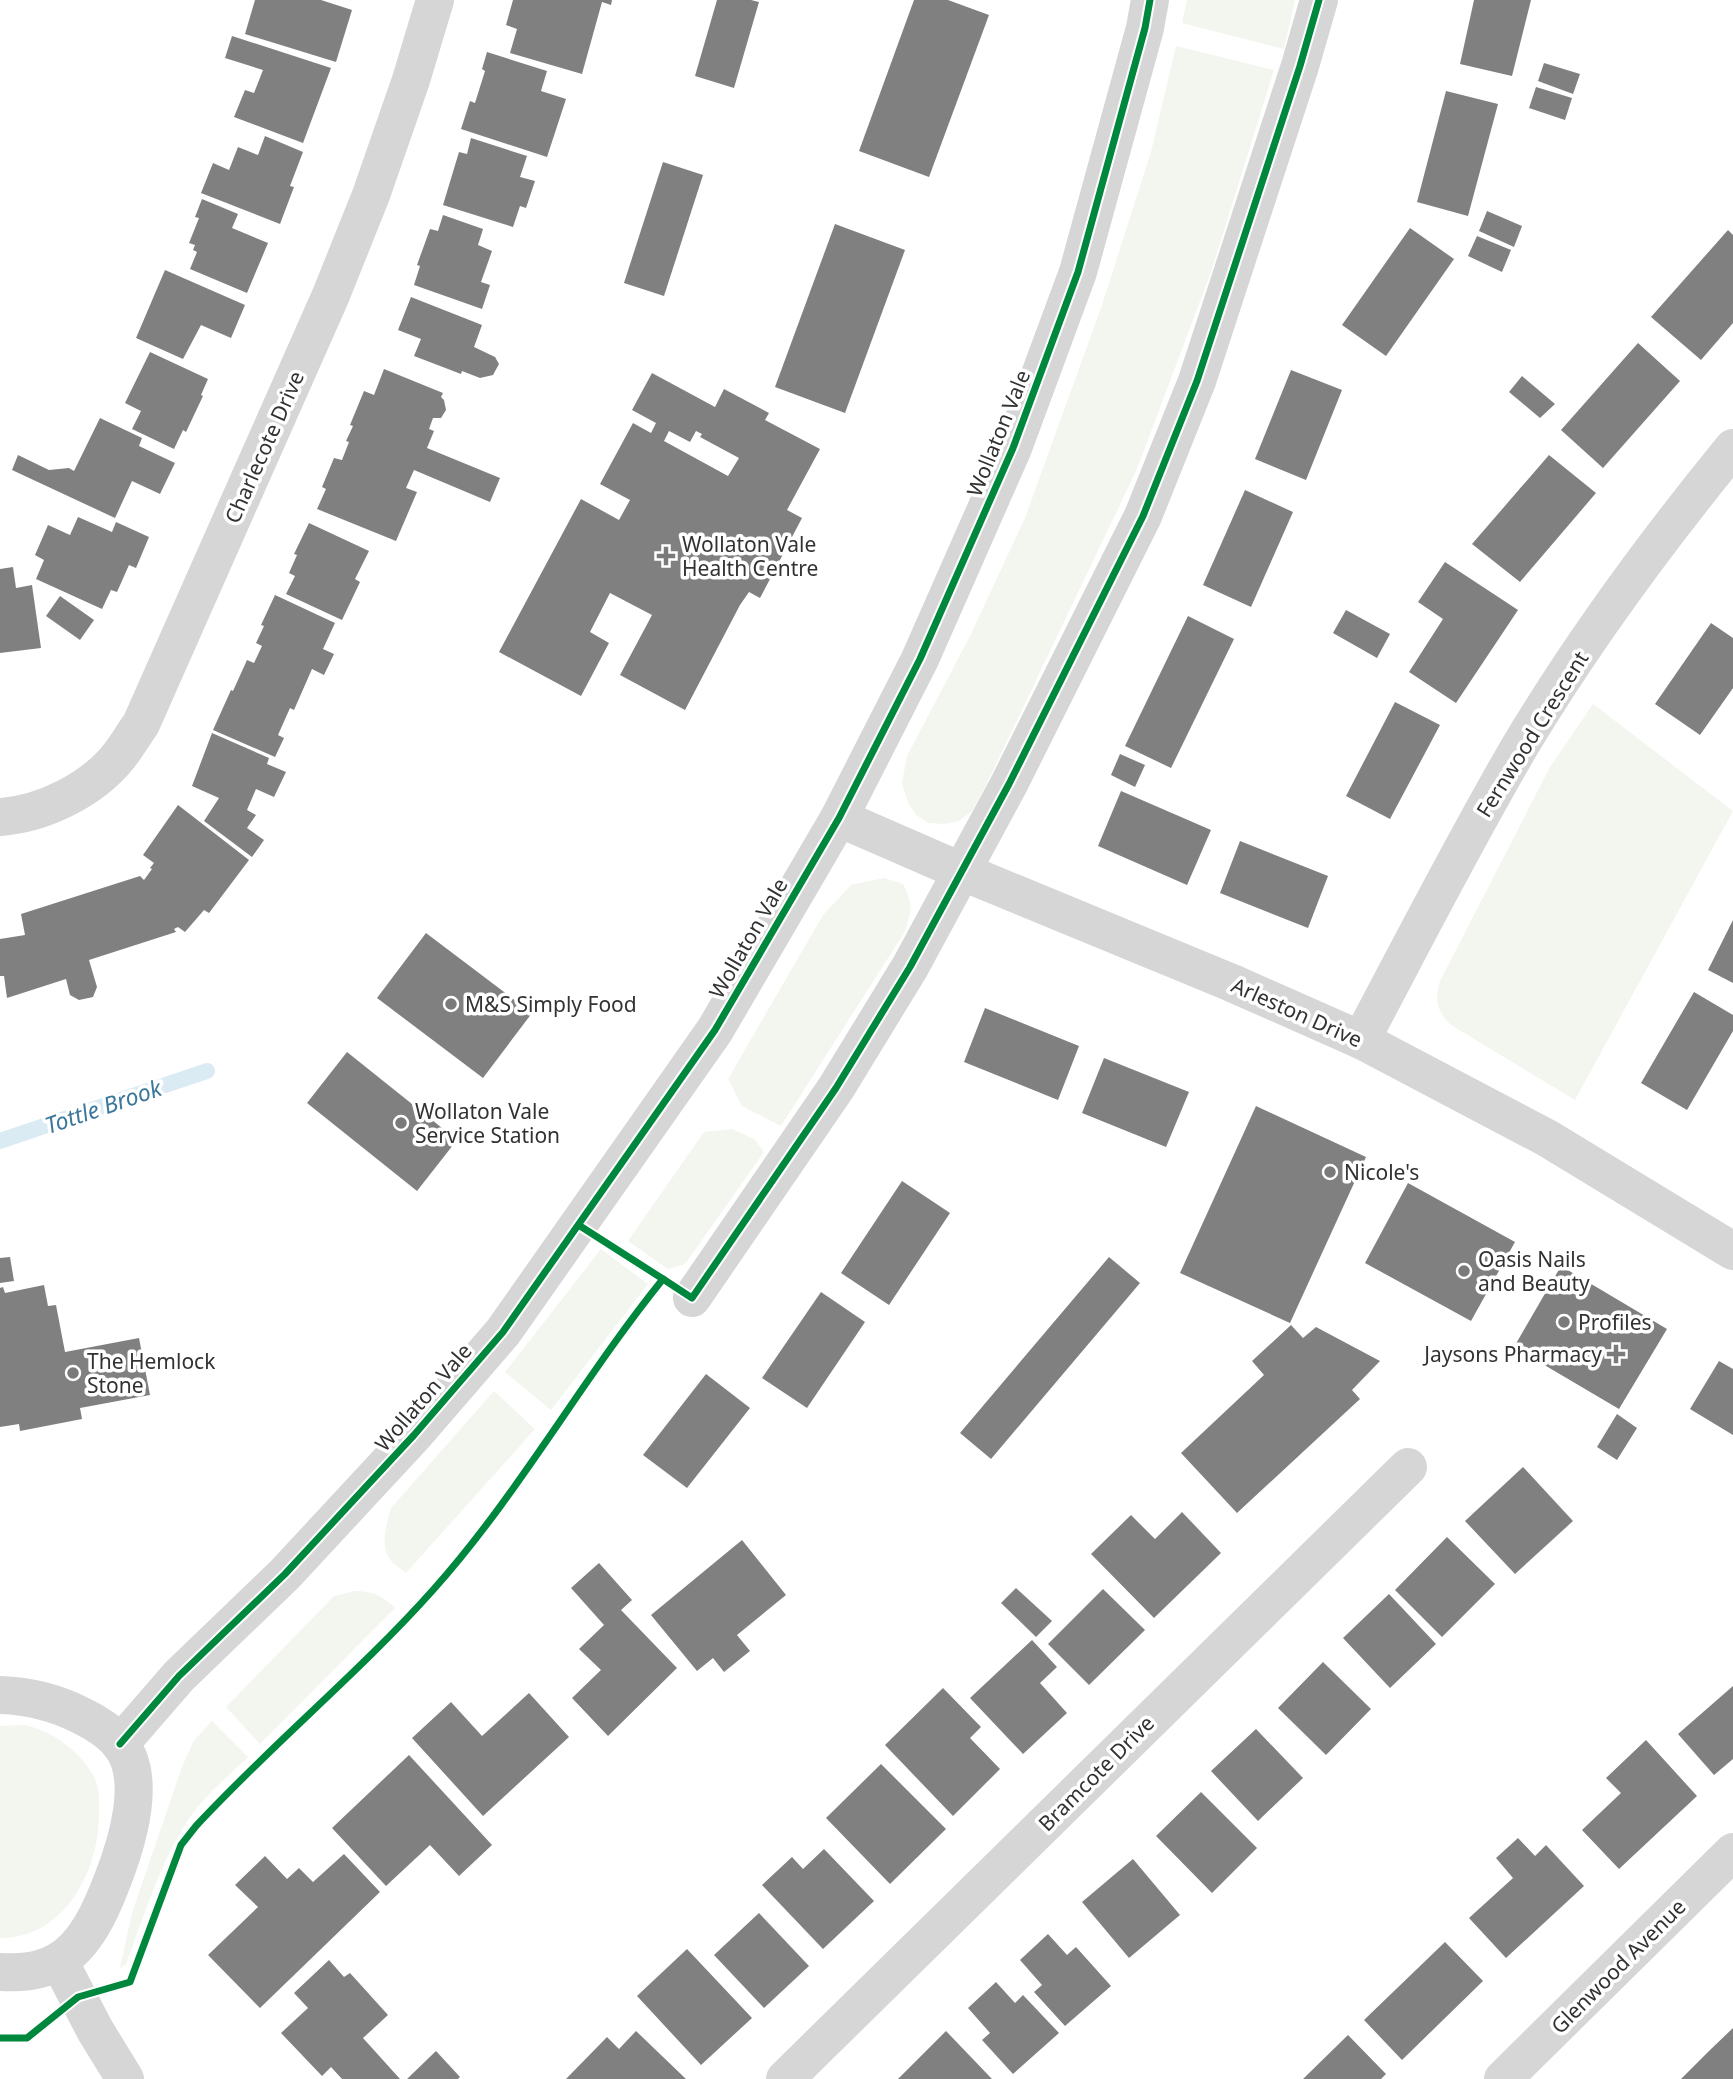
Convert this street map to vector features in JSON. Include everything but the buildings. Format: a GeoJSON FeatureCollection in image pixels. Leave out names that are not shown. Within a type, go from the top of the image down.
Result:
{"type":"FeatureCollection","features":[{"type":"Feature","properties":{"kind":"street","name":"Charlecote Drive"},"geometry":{"type":"LineString","coordinates":[[0,817],[27,813],[69,796],[93,780],[118,757],[141,724],[331,296],[371,195],[411,80],[435,0]]}},
{"type":"Feature","properties":{"kind":"street","name":"Wollaton Vale"},"geometry":{"type":"LineString","coordinates":[[120,1744],[178,1676],[285,1574],[422,1427],[503,1332],[715,1030],[839,818],[920,659],[1013,448],[1079,272],[1150,0]]}},
{"type":"Feature","properties":{"kind":"street"},"geometry":{"type":"LineString","coordinates":[[692,1298],[836,1088],[910,967],[963,872],[1148,504],[1197,381],[1296,79],[1319,0]]}},
{"type":"Feature","properties":{"kind":"street","name":"Fernwood Crescent"},"geometry":{"type":"LineString","coordinates":[[1361,1040],[1467,840],[1521,745],[1636,573],[1733,448]]}},
{"type":"Feature","properties":{"kind":"street","name":"Arleston Drive"},"geometry":{"type":"LineString","coordinates":[[839,818],[1361,1040],[1547,1138],[1733,1251]]}},
{"type":"Feature","properties":{"kind":"street","name":"Bramcote Drive"},"geometry":{"type":"LineString","coordinates":[[785,2079],[1408,1467]]}},
{"type":"Feature","properties":{"kind":"street"},"geometry":{"type":"LineString","coordinates":[[0,1695],[25,1696],[48,1701],[93,1721],[120,1744],[130,1768],[133,1797],[130,1827],[121,1859],[93,1923],[59,1961],[45,1968],[22,1973],[0,1972]]}},
{"type":"Feature","properties":{"kind":"street","name":"Glenwood Avenue"},"geometry":{"type":"LineString","coordinates":[[1503,2079],[1733,1852]]}},
{"type":"Feature","properties":{"kind":"street"},"geometry":{"type":"LineString","coordinates":[[59,1961],[95,2030],[125,2079]]}},
{"type":"Feature","properties":{"kind":"shaded area"},"geometry":{"type":"Polygon","coordinates":[[[1187,0],[1295,0],[1284,49],[1182,23],[1187,0]]]}},
{"type":"Feature","properties":{"kind":"shaded area"},"geometry":{"type":"Polygon","coordinates":[[[1176,46],[1274,70],[1211,272],[1137,469],[986,785],[972,811],[959,821],[928,823],[916,815],[908,803],[902,783],[907,756],[970,636],[1025,518],[1102,305],[1151,152],[1176,46]]]}},
{"type":"Feature","properties":{"kind":"shaded area"},"geometry":{"type":"Polygon","coordinates":[[[1593,704],[1733,811],[1575,1100],[1451,1025],[1440,1010],[1437,994],[1440,981],[1550,767],[1593,704]]]}},
{"type":"Feature","properties":{"kind":"shaded area"},"geometry":{"type":"Polygon","coordinates":[[[884,878],[903,884],[909,898],[910,913],[904,933],[781,1126],[742,1106],[728,1079],[823,915],[851,885],[884,878]]]}},
{"type":"Feature","properties":{"kind":"shaded area"},"geometry":{"type":"Polygon","coordinates":[[[732,1129],[754,1139],[764,1152],[685,1264],[668,1269],[628,1241],[704,1132],[732,1129]]]}},
{"type":"Feature","properties":{"kind":"shaded area"},"geometry":{"type":"Polygon","coordinates":[[[601,1249],[648,1284],[551,1410],[505,1372],[601,1249]]]}},
{"type":"Feature","properties":{"kind":"shaded area"},"geometry":{"type":"Polygon","coordinates":[[[494,1391],[535,1429],[406,1573],[392,1562],[386,1552],[385,1533],[391,1508],[494,1391]]]}},
{"type":"Feature","properties":{"kind":"shaded area"},"geometry":{"type":"Polygon","coordinates":[[[355,1591],[377,1595],[395,1608],[260,1744],[226,1707],[334,1596],[355,1591]]]}},
{"type":"Feature","properties":{"kind":"shaded area"},"geometry":{"type":"Polygon","coordinates":[[[212,1721],[248,1757],[208,1795],[188,1820],[161,1872],[126,1964],[120,1968],[132,1913],[182,1767],[193,1742],[212,1721]]]}},
{"type":"Feature","properties":{"kind":"shaded area"},"geometry":{"type":"Polygon","coordinates":[[[25,1725],[64,1743],[80,1757],[93,1775],[99,1795],[97,1838],[84,1880],[59,1915],[42,1927],[22,1935],[0,1938],[0,1726],[25,1725]]]}},
{"type":"Feature","properties":{"kind":"waterway","name":"Tottle Brook"},"geometry":{"type":"LineString","coordinates":[[0,1141],[207,1071]]}},
{"type":"Feature","properties":{"kind":"cycle path"},"geometry":{"type":"LineString","coordinates":[[120,1744],[179,1676],[285,1574],[414,1435],[503,1332],[715,1030],[839,818],[920,659],[1013,448],[1078,272],[1145,28],[1150,0]]}},
{"type":"Feature","properties":{"kind":"cycle path"},"geometry":{"type":"LineString","coordinates":[[0,2038],[27,2038],[78,1997],[130,1982],[181,1845],[196,1826],[405,1621],[433,1590],[494,1515],[605,1356],[663,1279],[692,1298],[836,1088],[910,967],[1009,784],[1143,516],[1197,381],[1319,0]]}},
{"type":"Feature","properties":{"kind":"cycle path"},"geometry":{"type":"LineString","coordinates":[[580,1226],[663,1279]]}},
{"type":"Feature","properties":{"kind":"place","name":"Wollaton Vale Health Centre"},"geometry":{"type":"Point","coordinates":[666,556]}},
{"type":"Feature","properties":{"kind":"place","name":"M&S Simply Food"},"geometry":{"type":"Point","coordinates":[451,1004]}},
{"type":"Feature","properties":{"kind":"place","name":"Wollaton Vale Service Station"},"geometry":{"type":"Point","coordinates":[401,1123]}},
{"type":"Feature","properties":{"kind":"place","name":"Nicole's"},"geometry":{"type":"Point","coordinates":[1330,1172]}},
{"type":"Feature","properties":{"kind":"place","name":"Oasis Nails and Beauty"},"geometry":{"type":"Point","coordinates":[1464,1271]}},
{"type":"Feature","properties":{"kind":"place","name":"Profiles"},"geometry":{"type":"Point","coordinates":[1564,1322]}},
{"type":"Feature","properties":{"kind":"place","name":"Jaysons Pharmacy"},"geometry":{"type":"Point","coordinates":[1616,1354]}},
{"type":"Feature","properties":{"kind":"place","name":"The Hemlock Stone"},"geometry":{"type":"Point","coordinates":[73,1373]}}]}
